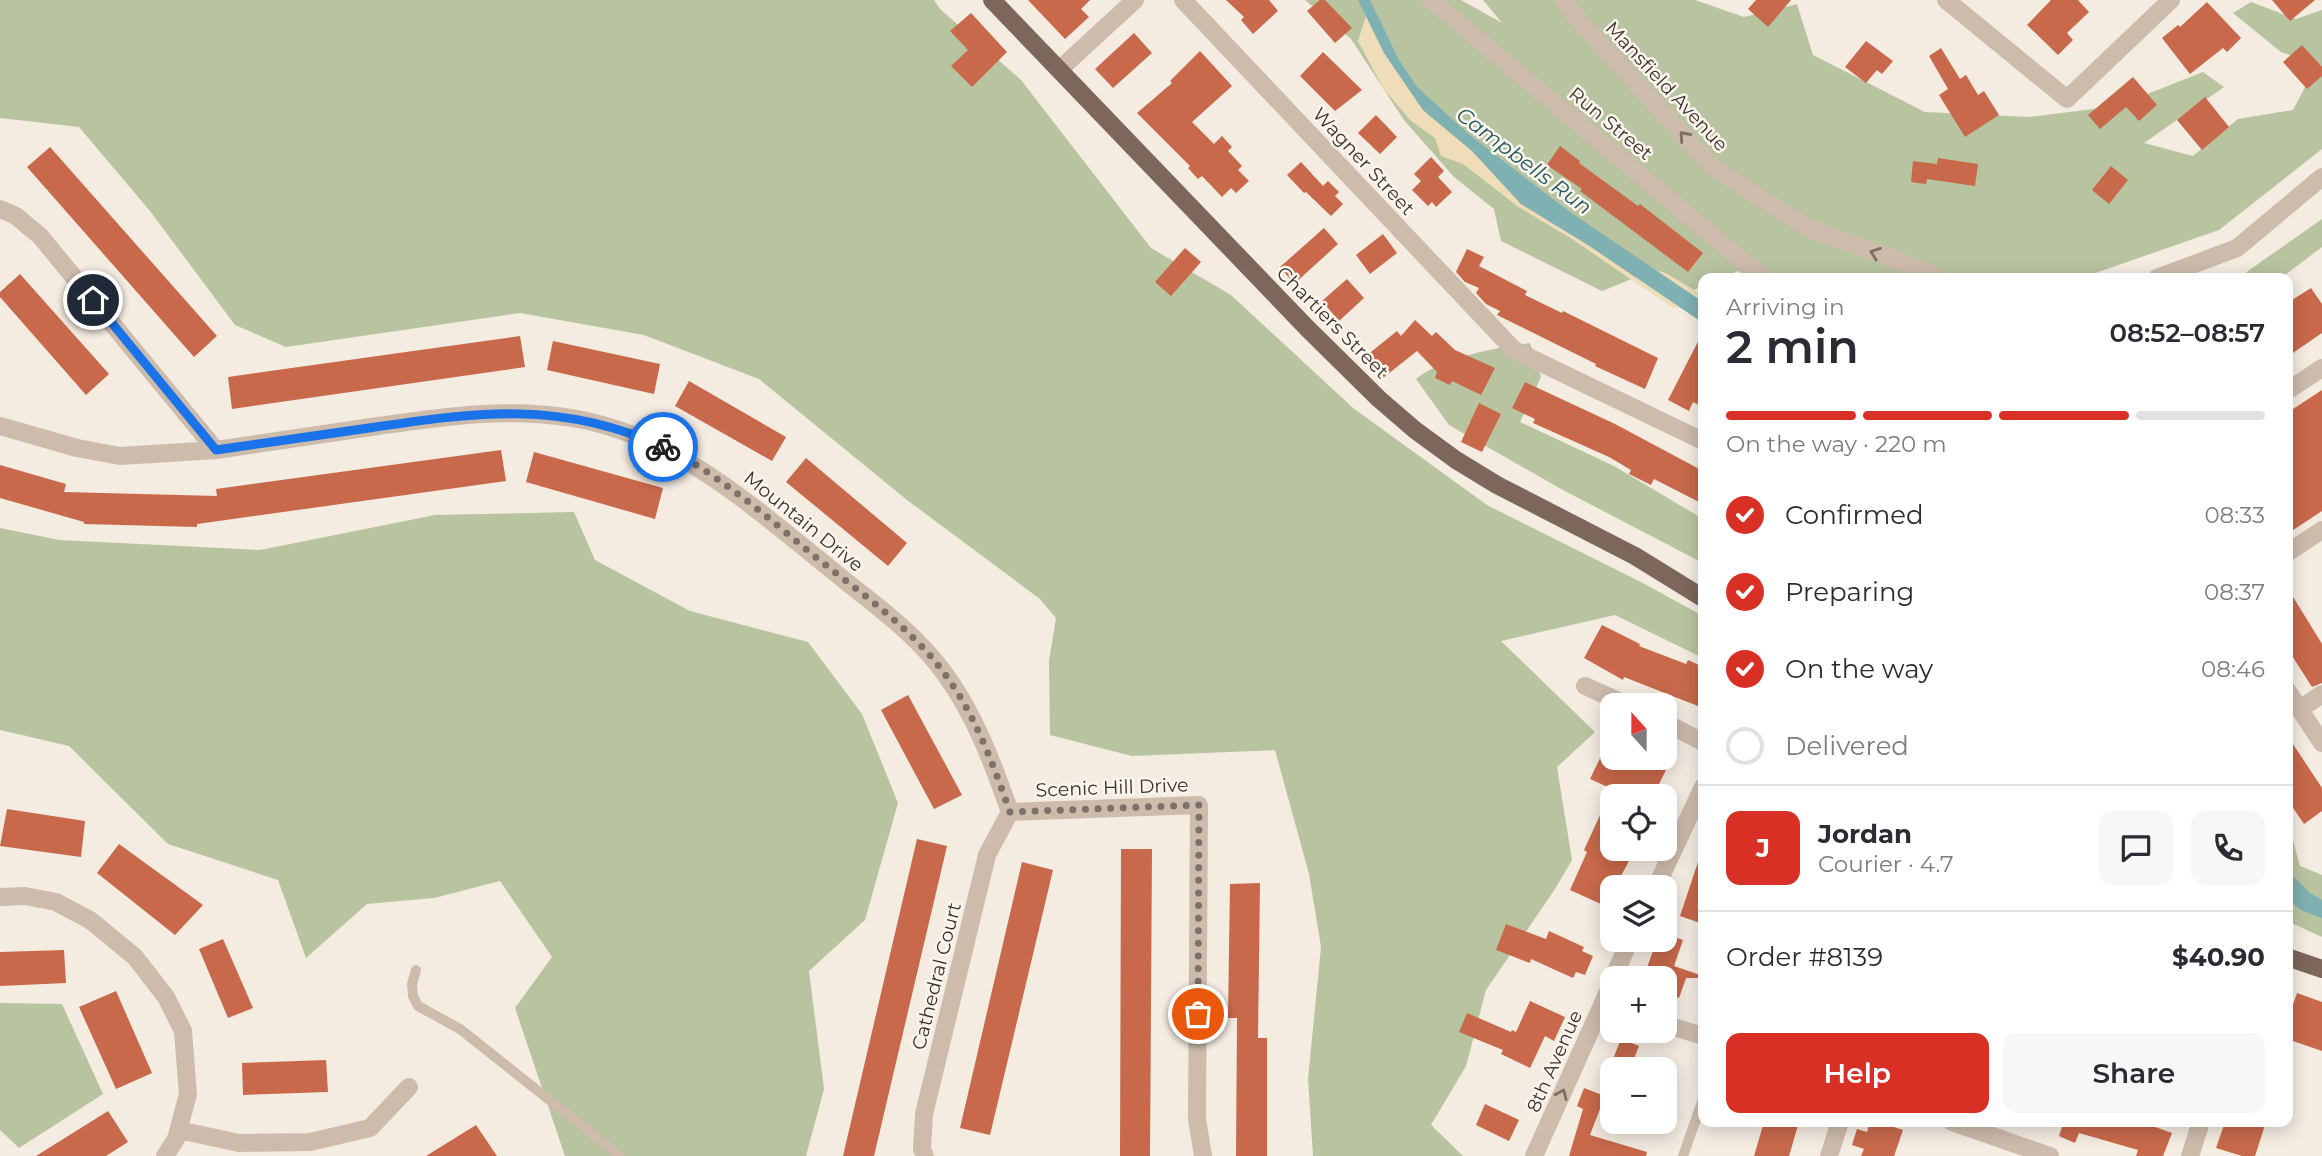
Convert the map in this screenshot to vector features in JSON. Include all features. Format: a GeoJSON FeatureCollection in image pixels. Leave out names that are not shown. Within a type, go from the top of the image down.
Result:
{"type":"FeatureCollection","features":[{"type":"Feature","properties":{"kind":"main road","name":"Chartiers Street"},"geometry":{"type":"LineString","coordinates":[[992,0],[1344,366],[1415,430],[1497,485],[1635,556],[1698,595]]}},
{"type":"Feature","properties":{"kind":"main road"},"geometry":{"type":"LineString","coordinates":[[2293,959],[2322,969]]}},
{"type":"Feature","properties":{"kind":"street"},"geometry":{"type":"LineString","coordinates":[[1059,70],[1135,0]]}},
{"type":"Feature","properties":{"kind":"street","name":"Wagner Street"},"geometry":{"type":"LineString","coordinates":[[1183,0],[1514,350],[1698,435]]}},
{"type":"Feature","properties":{"kind":"street","name":"Run Street"},"geometry":{"type":"LineString","coordinates":[[1431,0],[1757,273]]}},
{"type":"Feature","properties":{"kind":"street","name":"Mansfield Avenue"},"geometry":{"type":"LineString","coordinates":[[1563,0],[1712,167],[1808,228],[1926,273]]}},
{"type":"Feature","properties":{"kind":"street"},"geometry":{"type":"LineString","coordinates":[[1946,0],[2067,99],[2162,3]]}},
{"type":"Feature","properties":{"kind":"street"},"geometry":{"type":"LineString","coordinates":[[2170,273],[2237,248],[2322,177]]}},
{"type":"Feature","properties":{"kind":"street"},"geometry":{"type":"LineString","coordinates":[[0,209],[16,215],[40,236],[216,450]]}},
{"type":"Feature","properties":{"kind":"street"},"geometry":{"type":"LineString","coordinates":[[2293,387],[2322,368]]}},
{"type":"Feature","properties":{"kind":"street","name":"Mountain Drive"},"geometry":{"type":"LineString","coordinates":[[0,426],[77,448],[120,456],[216,450],[444,417],[518,412],[573,418],[635,434],[682,457],[737,494],[915,637],[946,675],[986,746],[1010,812]]}},
{"type":"Feature","properties":{"kind":"street"},"geometry":{"type":"LineString","coordinates":[[2293,549],[2322,530]]}},
{"type":"Feature","properties":{"kind":"street"},"geometry":{"type":"LineString","coordinates":[[1585,686],[1600,693]]}},
{"type":"Feature","properties":{"kind":"street"},"geometry":{"type":"LineString","coordinates":[[2300,709],[2322,694]]}},
{"type":"Feature","properties":{"kind":"street"},"geometry":{"type":"LineString","coordinates":[[2293,699],[2322,743]]}},
{"type":"Feature","properties":{"kind":"street"},"geometry":{"type":"LineString","coordinates":[[1677,729],[1698,739]]}},
{"type":"Feature","properties":{"kind":"street"},"geometry":{"type":"LineString","coordinates":[[1662,875],[1698,798]]}},
{"type":"Feature","properties":{"kind":"street","name":"Scenic Hill Drive"},"geometry":{"type":"LineString","coordinates":[[1010,812],[1199,805],[1197,1119],[1203,1156]]}},
{"type":"Feature","properties":{"kind":"street","name":"Cathedral Court"},"geometry":{"type":"LineString","coordinates":[[925,1156],[922,1149],[924,1114],[986,855],[1010,812]]}},
{"type":"Feature","properties":{"kind":"street"},"geometry":{"type":"LineString","coordinates":[[0,897],[25,896],[56,902],[89,920],[135,957],[166,997],[183,1031],[188,1094],[176,1139],[165,1156]]}},
{"type":"Feature","properties":{"kind":"street","name":"8th Avenue"},"geometry":{"type":"LineString","coordinates":[[1534,1156],[1600,1019]]}},
{"type":"Feature","properties":{"kind":"street"},"geometry":{"type":"LineString","coordinates":[[1677,1028],[1698,1034]]}},
{"type":"Feature","properties":{"kind":"street"},"geometry":{"type":"LineString","coordinates":[[179,1130],[239,1143],[310,1142],[370,1128],[409,1087]]}},
{"type":"Feature","properties":{"kind":"street"},"geometry":{"type":"LineString","coordinates":[[1829,1156],[1838,1127]]}},
{"type":"Feature","properties":{"kind":"street"},"geometry":{"type":"LineString","coordinates":[[1963,1127],[2013,1151],[2050,1156]]}},
{"type":"Feature","properties":{"kind":"street"},"geometry":{"type":"LineString","coordinates":[[2190,1156],[2199,1127]]}},
{"type":"Feature","properties":{"kind":"lane"},"geometry":{"type":"LineString","coordinates":[[416,970],[412,984],[413,996],[418,1006],[460,1029],[620,1156]]}},
{"type":"Feature","properties":{"kind":"lane"},"geometry":{"type":"LineString","coordinates":[[1683,1156],[1698,1112]]}},
{"type":"Feature","properties":{"kind":"green space"},"geometry":{"type":"Polygon","coordinates":[[[0,0],[934,0],[940,9],[1021,80],[1151,248],[1231,295],[1353,408],[1487,505],[1698,613],[1698,656],[1615,615],[1501,641],[1595,732],[1557,767],[1572,860],[1486,990],[1466,1066],[1431,1125],[1463,1156],[1313,1156],[1308,1079],[1321,947],[1309,874],[1275,750],[1132,756],[1050,735],[1049,661],[1056,618],[1040,599],[907,500],[759,379],[644,335],[520,313],[286,347],[235,325],[150,211],[79,127],[0,118],[0,0]]]}},
{"type":"Feature","properties":{"kind":"green space"},"geometry":{"type":"Polygon","coordinates":[[[1305,0],[1461,0],[1502,23],[1483,0],[1695,0],[1744,17],[1797,4],[1813,55],[1925,112],[2029,117],[2117,106],[2203,72],[2224,87],[2144,143],[2193,156],[2238,119],[2293,110],[2317,64],[2281,52],[2233,13],[2251,2],[2296,19],[2322,10],[2322,149],[2219,230],[2095,273],[1738,271],[1698,273],[1698,288],[1694,290],[1665,273],[1654,270],[1602,291],[1501,241],[1494,209],[1454,177],[1404,120],[1351,39],[1305,0]]]}},
{"type":"Feature","properties":{"kind":"green space"},"geometry":{"type":"Polygon","coordinates":[[[2322,219],[2322,247],[2288,273],[2245,273],[2322,219]]]}},
{"type":"Feature","properties":{"kind":"green space"},"geometry":{"type":"Polygon","coordinates":[[[1530,343],[1541,377],[1520,422],[1614,466],[1698,516],[1698,560],[1561,489],[1449,425],[1416,379],[1455,359],[1530,343]]]}},
{"type":"Feature","properties":{"kind":"green space"},"geometry":{"type":"Polygon","coordinates":[[[574,512],[595,560],[690,611],[808,642],[862,714],[898,803],[865,920],[809,971],[824,1089],[806,1156],[565,1156],[515,1008],[552,957],[500,881],[434,898],[367,904],[306,958],[278,880],[168,844],[69,746],[0,730],[0,528],[59,540],[260,550],[435,515],[574,512]]]}},
{"type":"Feature","properties":{"kind":"green space"},"geometry":{"type":"Polygon","coordinates":[[[2293,841],[2300,866],[2322,875],[2322,937],[2293,924],[2293,841]]]}},
{"type":"Feature","properties":{"kind":"green space"},"geometry":{"type":"Polygon","coordinates":[[[0,1003],[62,1004],[103,1094],[19,1148],[0,1130],[0,1003]]]}},
{"type":"Feature","properties":{"kind":"sand"},"geometry":{"type":"Polygon","coordinates":[[[1366,16],[1384,53],[1423,110],[1472,151],[1521,204],[1591,247],[1679,307],[1673,308],[1572,239],[1517,206],[1463,164],[1441,156],[1435,138],[1410,120],[1383,88],[1358,41],[1366,16]]]}},
{"type":"Feature","properties":{"kind":"sand"},"geometry":{"type":"Polygon","coordinates":[[[1654,270],[1665,273],[1698,292],[1698,299],[1654,270]]]}},
{"type":"Feature","properties":{"kind":"water"},"geometry":{"type":"Polygon","coordinates":[[[1358,0],[1370,0],[1399,60],[1417,87],[1471,136],[1570,212],[1698,299],[1698,320],[1591,247],[1521,204],[1472,151],[1423,110],[1384,53],[1358,0]]]}},
{"type":"Feature","properties":{"kind":"water"},"geometry":{"type":"Polygon","coordinates":[[[2293,876],[2310,893],[2322,900],[2322,918],[2293,904],[2293,876]]]}},
{"type":"Feature","properties":{"kind":"building"},"geometry":{"type":"Polygon","coordinates":[[[1028,0],[1090,0],[1081,9],[1089,17],[1065,39],[1028,0]]]}},
{"type":"Feature","properties":{"kind":"building"},"geometry":{"type":"Polygon","coordinates":[[[1226,0],[1269,0],[1278,11],[1253,34],[1241,20],[1244,17],[1226,0]]]}},
{"type":"Feature","properties":{"kind":"building"},"geometry":{"type":"Polygon","coordinates":[[[1320,0],[1325,0],[1352,28],[1335,43],[1307,11],[1320,0]]]}},
{"type":"Feature","properties":{"kind":"building"},"geometry":{"type":"Polygon","coordinates":[[[1756,0],[1791,0],[1768,27],[1748,9],[1756,0]]]}},
{"type":"Feature","properties":{"kind":"building"},"geometry":{"type":"Polygon","coordinates":[[[2051,0],[2078,0],[2089,12],[2067,33],[2073,40],[2058,55],[2027,25],[2051,0]]]}},
{"type":"Feature","properties":{"kind":"building"},"geometry":{"type":"Polygon","coordinates":[[[2272,0],[2315,0],[2290,21],[2272,0]]]}},
{"type":"Feature","properties":{"kind":"building"},"geometry":{"type":"Polygon","coordinates":[[[2207,2],[2241,38],[2227,52],[2223,48],[2190,74],[2162,38],[2178,25],[2180,27],[2207,2]]]}},
{"type":"Feature","properties":{"kind":"building"},"geometry":{"type":"Polygon","coordinates":[[[971,13],[1007,52],[972,87],[951,66],[968,50],[950,31],[971,13]]]}},
{"type":"Feature","properties":{"kind":"building"},"geometry":{"type":"Polygon","coordinates":[[[1134,33],[1152,53],[1113,88],[1095,69],[1134,33]]]}},
{"type":"Feature","properties":{"kind":"building"},"geometry":{"type":"Polygon","coordinates":[[[1866,41],[1893,61],[1882,74],[1877,70],[1866,83],[1845,67],[1866,41]]]}},
{"type":"Feature","properties":{"kind":"building"},"geometry":{"type":"Polygon","coordinates":[[[2302,45],[2322,67],[2322,76],[2307,89],[2283,62],[2302,45]]]}},
{"type":"Feature","properties":{"kind":"building"},"geometry":{"type":"Polygon","coordinates":[[[1941,48],[1960,79],[1966,75],[1978,95],[1984,91],[1999,115],[1965,137],[1939,95],[1948,89],[1929,56],[1941,48]]]}},
{"type":"Feature","properties":{"kind":"building"},"geometry":{"type":"Polygon","coordinates":[[[1200,51],[1232,86],[1192,122],[1214,144],[1222,136],[1232,147],[1228,151],[1242,166],[1238,170],[1249,181],[1236,193],[1231,188],[1222,197],[1202,176],[1198,179],[1188,168],[1190,166],[1137,113],[1172,83],[1170,81],[1200,51]]]}},
{"type":"Feature","properties":{"kind":"building"},"geometry":{"type":"Polygon","coordinates":[[[1323,52],[1362,90],[1335,111],[1300,76],[1323,52]]]}},
{"type":"Feature","properties":{"kind":"building"},"geometry":{"type":"Polygon","coordinates":[[[2133,77],[2157,105],[2139,121],[2126,107],[2100,129],[2088,115],[2133,77]]]}},
{"type":"Feature","properties":{"kind":"building"},"geometry":{"type":"Polygon","coordinates":[[[2205,97],[2229,127],[2202,150],[2177,120],[2205,97]]]}},
{"type":"Feature","properties":{"kind":"building"},"geometry":{"type":"Polygon","coordinates":[[[1376,115],[1397,137],[1380,154],[1358,133],[1376,115]]]}},
{"type":"Feature","properties":{"kind":"building"},"geometry":{"type":"Polygon","coordinates":[[[1560,146],[1580,161],[1579,163],[1638,206],[1640,204],[1703,253],[1688,272],[1547,165],[1560,146]]]}},
{"type":"Feature","properties":{"kind":"building"},"geometry":{"type":"Polygon","coordinates":[[[50,147],[217,336],[194,357],[27,167],[50,147]]]}},
{"type":"Feature","properties":{"kind":"building"},"geometry":{"type":"Polygon","coordinates":[[[1431,157],[1444,171],[1438,177],[1452,192],[1436,207],[1432,202],[1428,206],[1412,190],[1421,181],[1414,174],[1431,157]]]}},
{"type":"Feature","properties":{"kind":"building"},"geometry":{"type":"Polygon","coordinates":[[[1938,158],[1978,164],[1975,186],[1927,179],[1926,184],[1911,182],[1913,161],[1937,164],[1938,158]]]}},
{"type":"Feature","properties":{"kind":"building"},"geometry":{"type":"Polygon","coordinates":[[[1301,162],[1323,186],[1328,181],[1339,192],[1335,196],[1343,204],[1331,216],[1287,175],[1301,162]]]}},
{"type":"Feature","properties":{"kind":"building"},"geometry":{"type":"Polygon","coordinates":[[[2111,166],[2128,180],[2109,204],[2092,190],[2111,166]]]}},
{"type":"Feature","properties":{"kind":"building"},"geometry":{"type":"Polygon","coordinates":[[[1324,228],[1338,244],[1294,284],[1280,267],[1324,228]]]}},
{"type":"Feature","properties":{"kind":"building"},"geometry":{"type":"Polygon","coordinates":[[[1383,234],[1397,253],[1370,274],[1356,255],[1383,234]]]}},
{"type":"Feature","properties":{"kind":"building"},"geometry":{"type":"Polygon","coordinates":[[[1185,248],[1201,262],[1171,296],[1155,282],[1185,248]]]}},
{"type":"Feature","properties":{"kind":"building"},"geometry":{"type":"Polygon","coordinates":[[[1467,249],[1484,257],[1479,266],[1527,291],[1525,295],[1658,358],[1645,389],[1497,315],[1500,311],[1486,304],[1476,293],[1479,288],[1465,282],[1456,272],[1467,249]]]}},
{"type":"Feature","properties":{"kind":"building"},"geometry":{"type":"Polygon","coordinates":[[[20,274],[109,374],[86,395],[0,297],[0,292],[20,274]]]}},
{"type":"Feature","properties":{"kind":"building"},"geometry":{"type":"Polygon","coordinates":[[[1347,279],[1364,298],[1339,321],[1322,301],[1347,279]]]}},
{"type":"Feature","properties":{"kind":"building"},"geometry":{"type":"Polygon","coordinates":[[[2311,288],[2322,304],[2322,333],[2293,353],[2293,299],[2311,288]]]}},
{"type":"Feature","properties":{"kind":"building"},"geometry":{"type":"Polygon","coordinates":[[[1415,320],[1432,336],[1436,332],[1455,350],[1495,368],[1481,395],[1452,381],[1450,385],[1435,378],[1437,372],[1417,351],[1383,378],[1366,356],[1397,331],[1401,336],[1415,320]]]}},
{"type":"Feature","properties":{"kind":"building"},"geometry":{"type":"Polygon","coordinates":[[[520,336],[525,367],[232,409],[228,377],[520,336]]]}},
{"type":"Feature","properties":{"kind":"building"},"geometry":{"type":"Polygon","coordinates":[[[553,341],[660,364],[654,394],[547,370],[553,341]]]}},
{"type":"Feature","properties":{"kind":"building"},"geometry":{"type":"Polygon","coordinates":[[[1698,342],[1698,404],[1693,402],[1689,411],[1668,400],[1698,342]]]}},
{"type":"Feature","properties":{"kind":"building"},"geometry":{"type":"Polygon","coordinates":[[[689,381],[786,437],[772,461],[675,406],[689,381]]]}},
{"type":"Feature","properties":{"kind":"building"},"geometry":{"type":"Polygon","coordinates":[[[1525,382],[1615,424],[1698,468],[1698,501],[1654,479],[1651,485],[1629,474],[1631,470],[1609,457],[1533,423],[1535,419],[1512,408],[1525,382]]]}},
{"type":"Feature","properties":{"kind":"building"},"geometry":{"type":"Polygon","coordinates":[[[2322,390],[2322,511],[2293,530],[2293,409],[2322,390]]]}},
{"type":"Feature","properties":{"kind":"building"},"geometry":{"type":"Polygon","coordinates":[[[1479,403],[1501,414],[1482,452],[1461,442],[1479,403]]]}},
{"type":"Feature","properties":{"kind":"building"},"geometry":{"type":"Polygon","coordinates":[[[501,450],[506,481],[197,524],[197,527],[84,524],[0,498],[0,465],[66,484],[64,492],[217,496],[216,489],[501,450]]]}},
{"type":"Feature","properties":{"kind":"building"},"geometry":{"type":"Polygon","coordinates":[[[534,452],[663,488],[655,519],[526,482],[534,452]]]}},
{"type":"Feature","properties":{"kind":"building"},"geometry":{"type":"Polygon","coordinates":[[[806,458],[907,543],[888,566],[786,482],[806,458]]]}},
{"type":"Feature","properties":{"kind":"building"},"geometry":{"type":"Polygon","coordinates":[[[2293,597],[2322,644],[2322,683],[2312,687],[2293,657],[2293,597]]]}},
{"type":"Feature","properties":{"kind":"building"},"geometry":{"type":"Polygon","coordinates":[[[1602,625],[1640,644],[1639,646],[1686,664],[1688,660],[1698,665],[1698,706],[1677,698],[1677,693],[1665,693],[1624,677],[1623,680],[1584,658],[1602,625]]]}},
{"type":"Feature","properties":{"kind":"building"},"geometry":{"type":"Polygon","coordinates":[[[908,695],[962,795],[934,809],[881,710],[908,695]]]}},
{"type":"Feature","properties":{"kind":"building"},"geometry":{"type":"Polygon","coordinates":[[[2293,744],[2322,788],[2322,811],[2304,824],[2293,808],[2293,744]]]}},
{"type":"Feature","properties":{"kind":"building"},"geometry":{"type":"Polygon","coordinates":[[[1600,758],[1600,770],[1666,770],[1659,784],[1601,784],[1590,779],[1600,758]]]}},
{"type":"Feature","properties":{"kind":"building"},"geometry":{"type":"Polygon","coordinates":[[[7,809],[85,821],[81,857],[0,846],[7,809]]]}},
{"type":"Feature","properties":{"kind":"building"},"geometry":{"type":"Polygon","coordinates":[[[1600,815],[1600,861],[1629,861],[1621,875],[1600,875],[1600,904],[1570,890],[1587,852],[1584,850],[1600,815]]]}},
{"type":"Feature","properties":{"kind":"building"},"geometry":{"type":"Polygon","coordinates":[[[917,839],[947,846],[874,1156],[843,1156],[917,839]]]}},
{"type":"Feature","properties":{"kind":"building"},"geometry":{"type":"Polygon","coordinates":[[[119,844],[203,905],[175,935],[97,873],[119,844]]]}},
{"type":"Feature","properties":{"kind":"building"},"geometry":{"type":"Polygon","coordinates":[[[1121,849],[1152,849],[1150,1156],[1120,1156],[1121,849]]]}},
{"type":"Feature","properties":{"kind":"building"},"geometry":{"type":"Polygon","coordinates":[[[1022,862],[1053,870],[990,1135],[960,1128],[1022,862]]]}},
{"type":"Feature","properties":{"kind":"building"},"geometry":{"type":"Polygon","coordinates":[[[1698,862],[1698,922],[1680,916],[1698,862]]]}},
{"type":"Feature","properties":{"kind":"building"},"geometry":{"type":"Polygon","coordinates":[[[1260,883],[1258,1038],[1267,1038],[1267,1156],[1236,1156],[1237,1018],[1228,1018],[1230,884],[1260,883]]]}},
{"type":"Feature","properties":{"kind":"building"},"geometry":{"type":"Polygon","coordinates":[[[1506,924],[1546,939],[1549,931],[1584,947],[1582,951],[1593,956],[1585,975],[1576,972],[1573,978],[1531,959],[1530,963],[1496,950],[1506,924]]]}},
{"type":"Feature","properties":{"kind":"building"},"geometry":{"type":"Polygon","coordinates":[[[1677,938],[1683,940],[1674,966],[1648,966],[1653,952],[1677,952],[1677,938]]]}},
{"type":"Feature","properties":{"kind":"building"},"geometry":{"type":"Polygon","coordinates":[[[223,939],[253,1008],[228,1018],[199,949],[223,939]]]}},
{"type":"Feature","properties":{"kind":"building"},"geometry":{"type":"Polygon","coordinates":[[[64,950],[66,983],[0,986],[0,952],[64,950]]]}},
{"type":"Feature","properties":{"kind":"building"},"geometry":{"type":"Polygon","coordinates":[[[1677,967],[1698,974],[1698,978],[1686,978],[1679,998],[1677,967]]]}},
{"type":"Feature","properties":{"kind":"building"},"geometry":{"type":"Polygon","coordinates":[[[116,991],[152,1073],[116,1089],[79,1007],[116,991]]]}},
{"type":"Feature","properties":{"kind":"building"},"geometry":{"type":"Polygon","coordinates":[[[2297,993],[2322,1002],[2322,1051],[2293,1041],[2293,1005],[2297,993]]]}},
{"type":"Feature","properties":{"kind":"building"},"geometry":{"type":"Polygon","coordinates":[[[1530,1001],[1565,1017],[1554,1041],[1545,1036],[1530,1068],[1501,1054],[1503,1050],[1459,1032],[1467,1013],[1516,1032],[1530,1001]]]}},
{"type":"Feature","properties":{"kind":"building"},"geometry":{"type":"Polygon","coordinates":[[[1619,1043],[1639,1046],[1635,1057],[1614,1057],[1619,1043]]]}},
{"type":"Feature","properties":{"kind":"building"},"geometry":{"type":"Polygon","coordinates":[[[326,1060],[328,1092],[243,1095],[242,1063],[326,1060]]]}},
{"type":"Feature","properties":{"kind":"building"},"geometry":{"type":"Polygon","coordinates":[[[1584,1088],[1600,1094],[1600,1109],[1590,1135],[1647,1152],[1646,1156],[1569,1156],[1583,1109],[1577,1106],[1584,1088]]]}},
{"type":"Feature","properties":{"kind":"building"},"geometry":{"type":"Polygon","coordinates":[[[1485,1104],[1519,1120],[1509,1141],[1476,1125],[1485,1104]]]}},
{"type":"Feature","properties":{"kind":"building"},"geometry":{"type":"Polygon","coordinates":[[[108,1111],[128,1142],[106,1156],[36,1156],[108,1111]]]}},
{"type":"Feature","properties":{"kind":"building"},"geometry":{"type":"Polygon","coordinates":[[[476,1125],[497,1156],[426,1156],[476,1125]]]}},
{"type":"Feature","properties":{"kind":"building"},"geometry":{"type":"Polygon","coordinates":[[[1763,1127],[1798,1127],[1789,1156],[1754,1156],[1763,1127]]]}},
{"type":"Feature","properties":{"kind":"building"},"geometry":{"type":"Polygon","coordinates":[[[1868,1127],[1894,1127],[1903,1130],[1894,1156],[1861,1156],[1864,1149],[1852,1145],[1857,1129],[1867,1132],[1868,1127]]]}},
{"type":"Feature","properties":{"kind":"building"},"geometry":{"type":"Polygon","coordinates":[[[2062,1127],[2155,1127],[2172,1133],[2163,1156],[2136,1156],[2138,1150],[2079,1133],[2075,1143],[2059,1136],[2062,1127]]]}},
{"type":"Feature","properties":{"kind":"building"},"geometry":{"type":"Polygon","coordinates":[[[2223,1127],[2264,1127],[2255,1156],[2242,1156],[2216,1148],[2223,1127]]]}},
{"type":"Feature","properties":{"kind":"way so far"},"geometry":{"type":"LineString","coordinates":[[663,447],[737,494],[915,637],[946,675],[986,746],[1010,812],[1199,805],[1198,1014]]}},
{"type":"Feature","properties":{"kind":"route"},"geometry":{"type":"LineString","coordinates":[[93,300],[216,450],[444,417],[518,412],[573,418],[635,434],[663,447]]}},
{"type":"Feature","properties":{"kind":"water label","name":"Campbells Run"},"geometry":{"type":"Point","coordinates":[1524,161]}}]}
